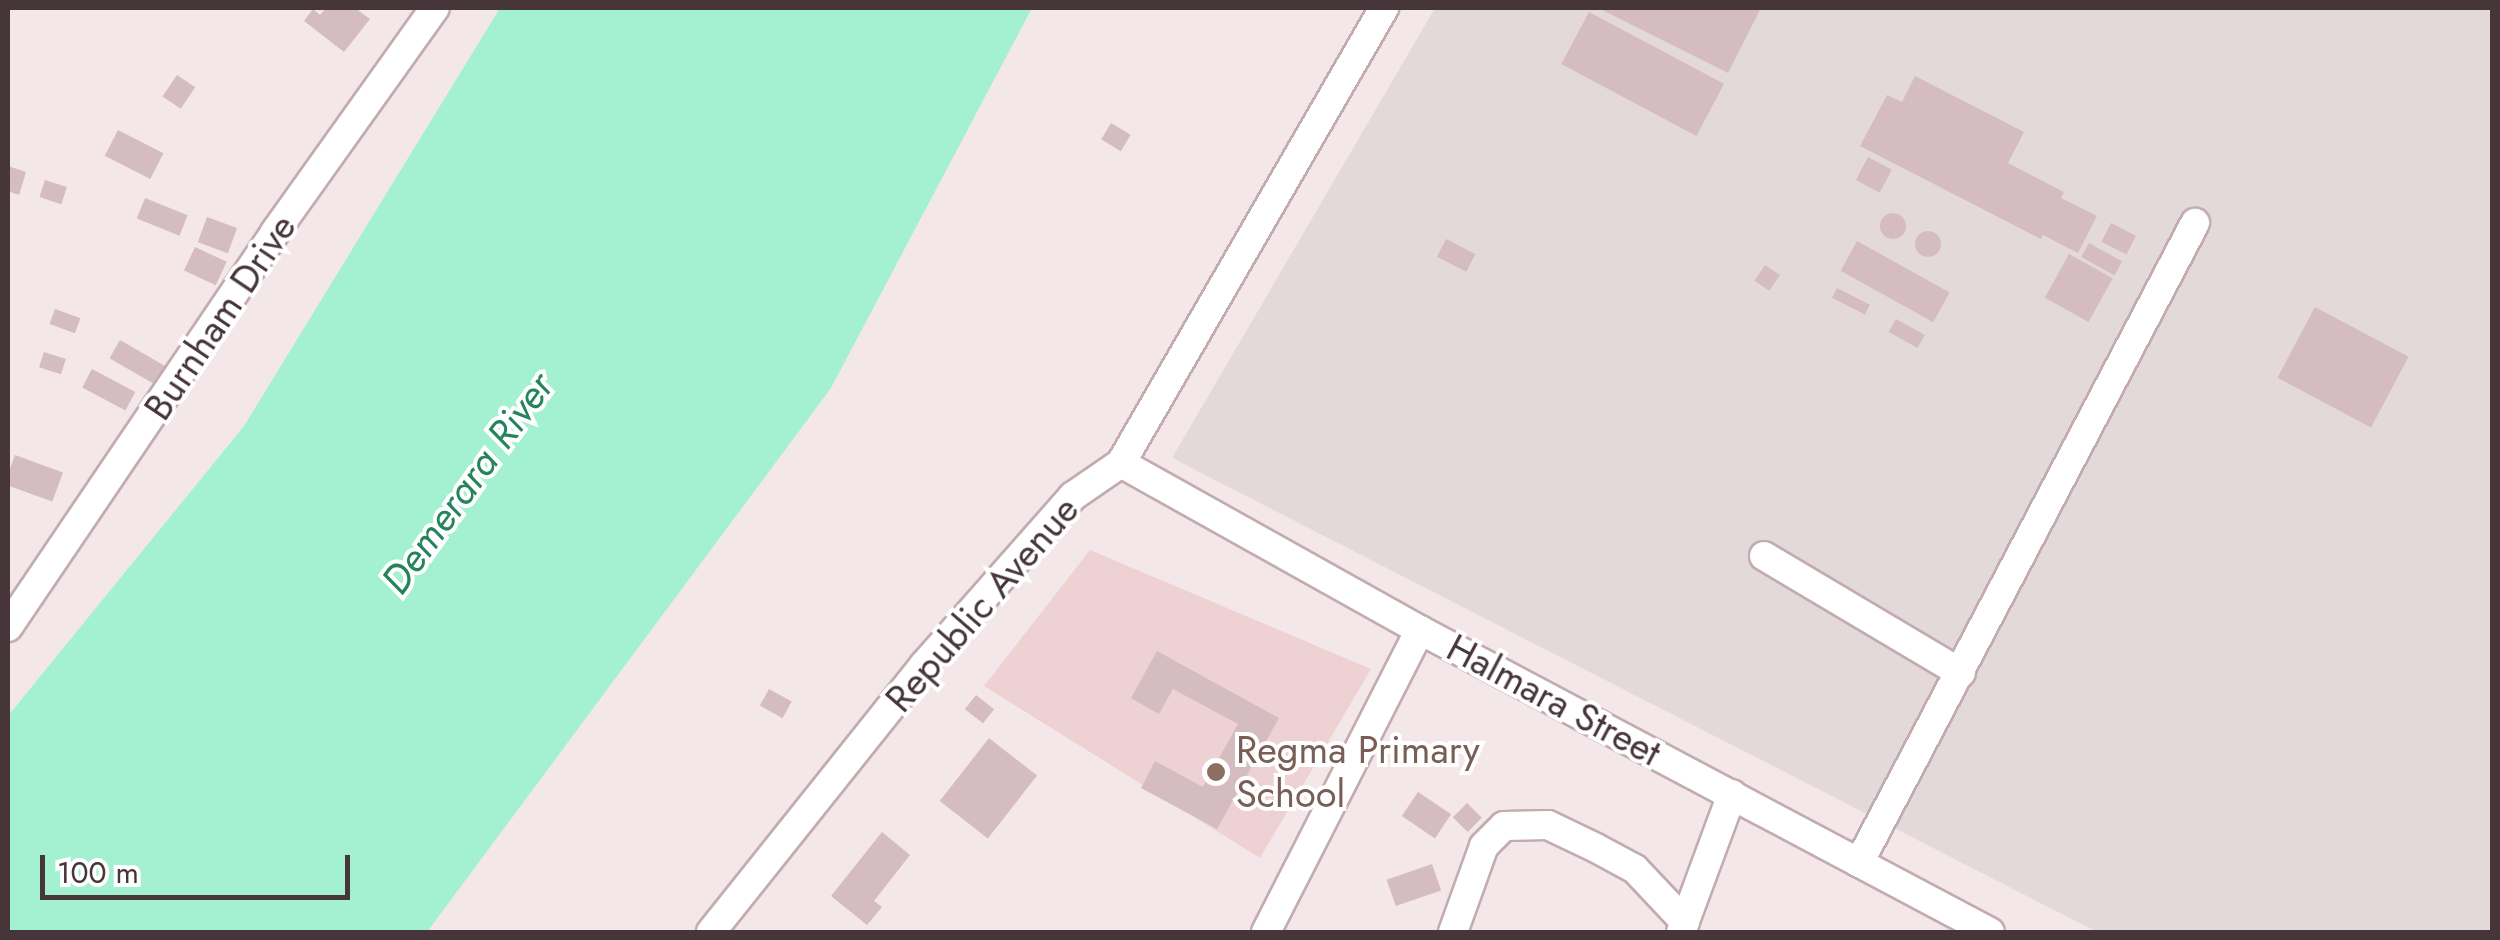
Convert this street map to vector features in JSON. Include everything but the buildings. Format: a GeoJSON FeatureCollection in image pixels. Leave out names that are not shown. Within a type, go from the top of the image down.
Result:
{"type":"FeatureCollection","features":[{"type":"Feature","properties":{"kind":"street","name":"Burnham Drive"},"geometry":{"type":"LineString","coordinates":[[8,628],[275,232],[435,8]]}},
{"type":"Feature","properties":{"kind":"street","name":"Republic Avenue"},"geometry":{"type":"LineString","coordinates":[[711,932],[924,665],[1073,496],[1121,462],[1384,8]]}},
{"type":"Feature","properties":{"kind":"street"},"geometry":{"type":"LineString","coordinates":[[1859,863],[2196,223]]}},
{"type":"Feature","properties":{"kind":"street","name":"Halmara Street"},"geometry":{"type":"LineString","coordinates":[[1121,462],[1420,630],[1859,863],[1972,929]]}},
{"type":"Feature","properties":{"kind":"street"},"geometry":{"type":"LineString","coordinates":[[1764,556],[1961,673]]}},
{"type":"Feature","properties":{"kind":"street"},"geometry":{"type":"LineString","coordinates":[[1266,932],[1420,630]]}},
{"type":"Feature","properties":{"kind":"street"},"geometry":{"type":"LineString","coordinates":[[1683,927],[1732,794]]}},
{"type":"Feature","properties":{"kind":"street"},"geometry":{"type":"LineString","coordinates":[[1453,932],[1484,846],[1504,826],[1548,825],[1635,869],[1683,927]]}},
{"type":"Feature","properties":{"kind":"shaded area"},"geometry":{"type":"Polygon","coordinates":[[[1435,8],[2492,8],[2492,932],[2097,932],[1172,458],[1435,8]]]}},
{"type":"Feature","properties":{"kind":"shaded area","name":"Regma Primary School"},"geometry":{"type":"Polygon","coordinates":[[[1090,550],[1371,669],[1260,858],[984,686],[1090,550]]]}},
{"type":"Feature","properties":{"kind":"water","name":"Demerara River"},"geometry":{"type":"Polygon","coordinates":[[[500,8],[1032,8],[831,388],[427,932],[8,932],[8,716],[244,426],[500,8]]]}},
{"type":"Feature","properties":{"kind":"place","name":"Regma Primary School"},"geometry":{"type":"Point","coordinates":[1216,772]}}]}
